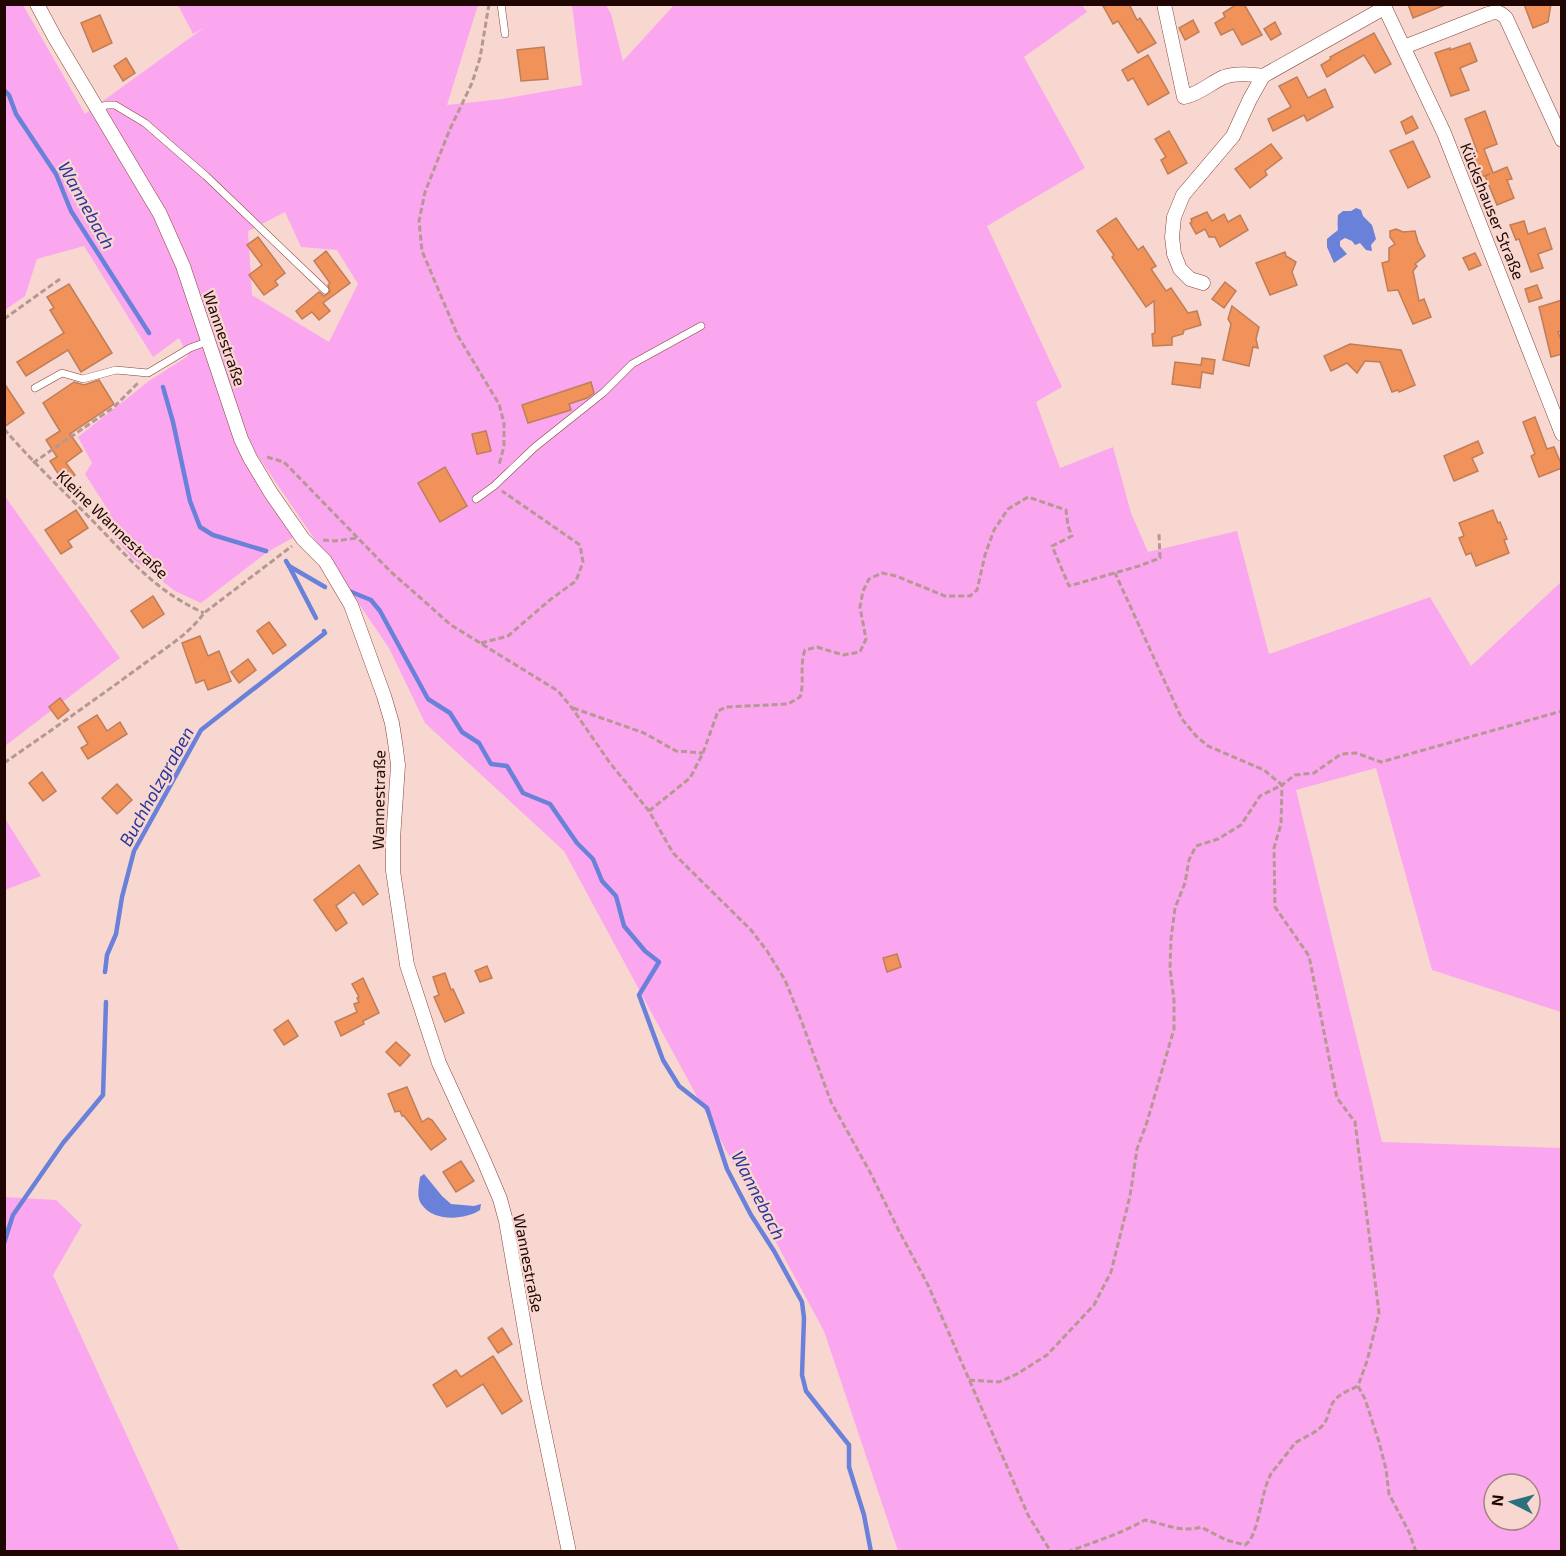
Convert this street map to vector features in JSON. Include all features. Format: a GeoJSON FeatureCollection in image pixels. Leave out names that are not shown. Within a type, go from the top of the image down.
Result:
{"type":"FeatureCollection","features":[{"type":"Feature","properties":{"kind":"street","name":"Wannestraße"},"geometry":{"type":"LineString","coordinates":[[38,4],[55,38],[160,214],[183,266],[241,439],[271,494],[303,539],[325,561],[351,605],[392,723],[398,765],[393,871],[407,965],[439,1063],[496,1190],[506,1221],[535,1388],[569,1551]]}},
{"type":"Feature","properties":{"kind":"street"},"geometry":{"type":"LineString","coordinates":[[1164,4],[1184,97],[1195,95],[1225,77],[1250,74],[1263,76]]}},
{"type":"Feature","properties":{"kind":"street"},"geometry":{"type":"LineString","coordinates":[[1203,283],[1190,279],[1180,269],[1177,261],[1172,237],[1174,217],[1183,195],[1233,136],[1263,76],[1384,6]]}},
{"type":"Feature","properties":{"kind":"street","name":"Kückshauser Straße"},"geometry":{"type":"LineString","coordinates":[[1384,6],[1444,133],[1562,434]]}},
{"type":"Feature","properties":{"kind":"street"},"geometry":{"type":"LineString","coordinates":[[1404,47],[1496,11],[1501,13],[1506,18],[1562,140]]}},
{"type":"Feature","properties":{"kind":"lane"},"geometry":{"type":"LineString","coordinates":[[501,4],[505,34]]}},
{"type":"Feature","properties":{"kind":"lane"},"geometry":{"type":"LineString","coordinates":[[98,109],[106,105],[115,105],[145,123],[206,176],[325,290]]}},
{"type":"Feature","properties":{"kind":"lane"},"geometry":{"type":"LineString","coordinates":[[476,499],[494,486],[535,447],[604,392],[632,364],[701,326]]}},
{"type":"Feature","properties":{"kind":"lane"},"geometry":{"type":"LineString","coordinates":[[35,387],[62,373],[83,379],[116,370],[148,373],[190,348],[209,341]]}},
{"type":"Feature","properties":{"kind":"path"},"geometry":{"type":"LineString","coordinates":[[481,643],[508,636],[576,581],[583,562],[580,545],[494,486],[504,446],[504,423],[499,404],[458,336],[422,251],[420,221],[425,192],[472,82],[480,58],[489,4]]}},
{"type":"Feature","properties":{"kind":"path"},"geometry":{"type":"LineString","coordinates":[[4,319],[60,279]]}},
{"type":"Feature","properties":{"kind":"path"},"geometry":{"type":"LineString","coordinates":[[33,463],[114,407],[148,373]]}},
{"type":"Feature","properties":{"kind":"path","name":"Kleine Wannestraße"},"geometry":{"type":"LineString","coordinates":[[4,429],[33,463],[137,568],[181,602],[204,612]]}},
{"type":"Feature","properties":{"kind":"path"},"geometry":{"type":"LineString","coordinates":[[250,458],[263,455],[284,462],[390,571],[451,624],[558,691],[610,763],[649,811],[673,853],[751,930],[767,951],[785,980],[831,1102],[928,1285],[1028,1515],[1051,1551]]}},
{"type":"Feature","properties":{"kind":"path"},"geometry":{"type":"LineString","coordinates":[[649,811],[690,778],[703,753],[718,711],[726,707],[788,704],[800,697],[804,686],[801,661],[805,650],[817,647],[843,655],[860,652],[866,639],[860,608],[863,591],[869,579],[882,573],[896,576],[945,596],[970,596],[977,590],[985,555],[994,530],[1008,509],[1028,497],[1066,510],[1072,536],[1052,546],[1070,585],[1160,558],[1159,534]]}},
{"type":"Feature","properties":{"kind":"path"},"geometry":{"type":"LineString","coordinates":[[4,763],[59,726],[159,652],[196,624],[204,612],[303,539],[335,541],[357,538]]}},
{"type":"Feature","properties":{"kind":"path"},"geometry":{"type":"LineString","coordinates":[[1115,573],[1182,719],[1208,746],[1264,770],[1282,785]]}},
{"type":"Feature","properties":{"kind":"path"},"geometry":{"type":"LineString","coordinates":[[572,708],[644,733],[676,751],[703,753]]}},
{"type":"Feature","properties":{"kind":"path"},"geometry":{"type":"LineString","coordinates":[[969,1380],[999,1382],[1047,1356],[1094,1305],[1112,1272],[1130,1196],[1137,1149],[1174,1029],[1174,1000],[1170,968],[1171,939],[1175,908],[1185,883],[1189,860],[1196,846],[1218,838],[1241,825],[1260,796],[1282,785],[1295,775],[1314,773],[1341,754],[1356,753],[1380,762],[1562,711]]}},
{"type":"Feature","properties":{"kind":"path"},"geometry":{"type":"LineString","coordinates":[[1067,1551],[1117,1535],[1145,1520],[1181,1529],[1191,1530],[1201,1527],[1226,1540],[1245,1545],[1255,1534],[1263,1493],[1272,1472],[1294,1444],[1311,1435],[1324,1424],[1331,1404],[1338,1396],[1358,1386],[1367,1361],[1379,1313],[1355,1122],[1337,1098],[1309,956],[1275,907],[1274,849],[1281,824],[1282,785]]}},
{"type":"Feature","properties":{"kind":"path"},"geometry":{"type":"LineString","coordinates":[[1358,1386],[1365,1399],[1379,1442],[1389,1494],[1409,1532],[1416,1551]]}},
{"type":"Feature","properties":{"kind":"shaded area"},"geometry":{"type":"Polygon","coordinates":[[[4,5],[23,5],[85,114],[205,27],[193,34],[178,5],[478,5],[447,105],[502,99],[582,85],[572,5],[606,5],[611,14],[623,61],[674,5],[1082,5],[1087,12],[1024,57],[1085,168],[987,226],[1062,387],[1036,402],[1060,468],[1113,447],[1131,513],[1148,552],[1237,531],[1269,654],[1430,597],[1471,666],[1561,582],[1561,1012],[1432,970],[1376,768],[1296,790],[1382,1142],[1561,1148],[1561,1551],[898,1551],[824,1331],[564,851],[425,723],[389,648],[253,449],[232,424],[235,442],[294,537],[266,553],[201,603],[175,591],[132,558],[101,522],[110,513],[85,474],[92,463],[78,437],[149,381],[188,356],[179,338],[153,357],[84,246],[37,259],[25,296],[5,310],[4,5]],[[285,212],[248,231],[252,295],[329,342],[358,284],[337,250],[301,247],[285,212]]]}},
{"type":"Feature","properties":{"kind":"shaded area"},"geometry":{"type":"Polygon","coordinates":[[[4,495],[120,658],[5,746],[4,746],[4,495]]]}},
{"type":"Feature","properties":{"kind":"shaded area"},"geometry":{"type":"Polygon","coordinates":[[[4,817],[41,876],[5,890],[4,890],[4,817]]]}},
{"type":"Feature","properties":{"kind":"shaded area"},"geometry":{"type":"Polygon","coordinates":[[[4,1197],[56,1200],[82,1225],[53,1275],[180,1551],[5,1551],[4,1197]]]}},
{"type":"Feature","properties":{"kind":"water"},"geometry":{"type":"Polygon","coordinates":[[[1356,208],[1361,210],[1363,216],[1372,225],[1376,239],[1371,245],[1372,251],[1366,250],[1360,243],[1355,245],[1345,238],[1340,241],[1340,246],[1347,254],[1334,263],[1327,247],[1327,239],[1338,230],[1338,215],[1343,211],[1356,208]]]}},
{"type":"Feature","properties":{"kind":"water"},"geometry":{"type":"Polygon","coordinates":[[[424,1174],[451,1204],[474,1206],[481,1204],[480,1210],[466,1216],[450,1218],[427,1211],[418,1195],[420,1177],[424,1174]]]}},
{"type":"Feature","properties":{"kind":"building"},"geometry":{"type":"Polygon","coordinates":[[[1102,4],[1129,4],[1137,20],[1140,18],[1156,43],[1138,53],[1118,21],[1113,24],[1102,4]]]}},
{"type":"Feature","properties":{"kind":"building"},"geometry":{"type":"Polygon","coordinates":[[[1237,4],[1244,4],[1262,35],[1242,45],[1233,29],[1221,35],[1215,23],[1225,17],[1223,13],[1237,4]]]}},
{"type":"Feature","properties":{"kind":"building"},"geometry":{"type":"Polygon","coordinates":[[[1408,4],[1445,4],[1445,5],[1413,18],[1408,4]]]}},
{"type":"Feature","properties":{"kind":"building"},"geometry":{"type":"Polygon","coordinates":[[[1524,4],[1551,4],[1548,22],[1533,28],[1524,4]]]}},
{"type":"Feature","properties":{"kind":"building"},"geometry":{"type":"Polygon","coordinates":[[[100,15],[112,43],[93,52],[81,23],[100,15]]]}},
{"type":"Feature","properties":{"kind":"building"},"geometry":{"type":"Polygon","coordinates":[[[1193,20],[1199,32],[1185,40],[1179,28],[1193,20]]]}},
{"type":"Feature","properties":{"kind":"building"},"geometry":{"type":"Polygon","coordinates":[[[1275,22],[1281,34],[1271,40],[1264,29],[1275,22]]]}},
{"type":"Feature","properties":{"kind":"building"},"geometry":{"type":"Polygon","coordinates":[[[1374,33],[1391,64],[1375,73],[1364,55],[1327,77],[1321,65],[1331,59],[1330,57],[1374,33]]]}},
{"type":"Feature","properties":{"kind":"building"},"geometry":{"type":"Polygon","coordinates":[[[1470,43],[1477,61],[1460,68],[1469,90],[1451,96],[1435,53],[1470,43]]]}},
{"type":"Feature","properties":{"kind":"building"},"geometry":{"type":"Polygon","coordinates":[[[544,47],[548,79],[521,81],[517,50],[544,47]]]}},
{"type":"Feature","properties":{"kind":"building"},"geometry":{"type":"Polygon","coordinates":[[[1148,55],[1169,93],[1148,105],[1133,78],[1128,81],[1122,70],[1148,55]]]}},
{"type":"Feature","properties":{"kind":"building"},"geometry":{"type":"Polygon","coordinates":[[[126,58],[135,73],[123,81],[114,66],[126,58]]]}},
{"type":"Feature","properties":{"kind":"building"},"geometry":{"type":"Polygon","coordinates":[[[1297,77],[1308,98],[1325,89],[1333,107],[1307,121],[1304,115],[1273,131],[1268,119],[1291,107],[1279,86],[1297,77]]]}},
{"type":"Feature","properties":{"kind":"building"},"geometry":{"type":"Polygon","coordinates":[[[1485,111],[1497,144],[1484,149],[1493,173],[1507,167],[1512,179],[1507,180],[1514,198],[1497,205],[1485,176],[1490,174],[1481,177],[1471,153],[1477,151],[1465,119],[1485,111]]]}},
{"type":"Feature","properties":{"kind":"building"},"geometry":{"type":"Polygon","coordinates":[[[1412,116],[1418,128],[1406,134],[1401,122],[1412,116]]]}},
{"type":"Feature","properties":{"kind":"building"},"geometry":{"type":"Polygon","coordinates":[[[1169,131],[1187,163],[1168,174],[1161,160],[1166,157],[1155,139],[1169,131]]]}},
{"type":"Feature","properties":{"kind":"building"},"geometry":{"type":"Polygon","coordinates":[[[1413,141],[1430,177],[1408,188],[1390,151],[1413,141]]]}},
{"type":"Feature","properties":{"kind":"building"},"geometry":{"type":"Polygon","coordinates":[[[1271,144],[1282,158],[1265,171],[1267,175],[1250,188],[1235,169],[1271,144]]]}},
{"type":"Feature","properties":{"kind":"building"},"geometry":{"type":"Polygon","coordinates":[[[1207,212],[1212,221],[1224,214],[1228,222],[1240,215],[1248,230],[1220,247],[1215,237],[1209,237],[1205,229],[1196,234],[1190,223],[1191,219],[1207,212]]]}},
{"type":"Feature","properties":{"kind":"building"},"geometry":{"type":"Polygon","coordinates":[[[1116,218],[1138,250],[1143,246],[1156,266],[1151,269],[1166,291],[1171,288],[1188,313],[1197,311],[1201,325],[1184,330],[1183,334],[1172,337],[1172,345],[1153,346],[1154,301],[1146,307],[1097,231],[1116,218]]]}},
{"type":"Feature","properties":{"kind":"building"},"geometry":{"type":"Polygon","coordinates":[[[1524,221],[1528,234],[1545,228],[1552,249],[1538,254],[1543,268],[1531,272],[1519,239],[1516,240],[1510,225],[1524,221]]]}},
{"type":"Feature","properties":{"kind":"building"},"geometry":{"type":"Polygon","coordinates":[[[1396,229],[1403,232],[1415,231],[1425,256],[1415,264],[1417,266],[1413,271],[1419,301],[1424,299],[1431,317],[1413,324],[1398,290],[1388,291],[1382,263],[1389,261],[1389,248],[1395,244],[1390,237],[1390,231],[1396,229]]]}},
{"type":"Feature","properties":{"kind":"building"},"geometry":{"type":"Polygon","coordinates":[[[258,237],[285,273],[275,281],[278,285],[264,295],[249,275],[262,265],[247,245],[258,237]]]}},
{"type":"Feature","properties":{"kind":"building"},"geometry":{"type":"Polygon","coordinates":[[[326,251],[350,283],[323,303],[330,311],[319,320],[312,312],[302,319],[296,311],[319,292],[324,296],[330,292],[328,285],[330,283],[314,261],[326,251]]]}},
{"type":"Feature","properties":{"kind":"building"},"geometry":{"type":"Polygon","coordinates":[[[1285,252],[1286,256],[1296,262],[1292,272],[1297,285],[1270,295],[1256,263],[1285,252]]]}},
{"type":"Feature","properties":{"kind":"building"},"geometry":{"type":"Polygon","coordinates":[[[1475,253],[1481,265],[1469,270],[1463,258],[1475,253]]]}},
{"type":"Feature","properties":{"kind":"building"},"geometry":{"type":"Polygon","coordinates":[[[1225,282],[1236,291],[1224,308],[1212,299],[1225,282]]]}},
{"type":"Feature","properties":{"kind":"building"},"geometry":{"type":"Polygon","coordinates":[[[69,284],[112,353],[81,372],[68,350],[26,376],[17,362],[64,333],[50,310],[54,308],[47,297],[69,284]]]}},
{"type":"Feature","properties":{"kind":"building"},"geometry":{"type":"Polygon","coordinates":[[[1537,285],[1542,298],[1529,302],[1525,289],[1537,285]]]}},
{"type":"Feature","properties":{"kind":"building"},"geometry":{"type":"Polygon","coordinates":[[[1562,300],[1562,331],[1558,332],[1562,342],[1562,354],[1551,357],[1539,307],[1562,300]]]}},
{"type":"Feature","properties":{"kind":"building"},"geometry":{"type":"Polygon","coordinates":[[[1232,306],[1259,327],[1256,339],[1258,348],[1253,347],[1249,366],[1223,360],[1231,324],[1228,319],[1232,306]]]}},
{"type":"Feature","properties":{"kind":"building"},"geometry":{"type":"Polygon","coordinates":[[[1350,344],[1401,350],[1415,385],[1399,392],[1398,390],[1392,392],[1380,362],[1365,361],[1357,373],[1347,363],[1331,371],[1324,356],[1350,344]]]}},
{"type":"Feature","properties":{"kind":"building"},"geometry":{"type":"Polygon","coordinates":[[[1202,358],[1215,360],[1213,374],[1202,372],[1200,388],[1172,384],[1175,362],[1201,365],[1202,358]]]}},
{"type":"Feature","properties":{"kind":"building"},"geometry":{"type":"Polygon","coordinates":[[[99,380],[114,404],[70,434],[82,451],[66,463],[75,475],[64,483],[50,461],[57,457],[46,440],[60,431],[43,403],[74,382],[84,385],[99,380]]]}},
{"type":"Feature","properties":{"kind":"building"},"geometry":{"type":"Polygon","coordinates":[[[591,382],[594,393],[569,404],[571,410],[528,423],[522,405],[591,382]]]}},
{"type":"Feature","properties":{"kind":"building"},"geometry":{"type":"Polygon","coordinates":[[[4,383],[24,413],[4,427],[4,383]]]}},
{"type":"Feature","properties":{"kind":"building"},"geometry":{"type":"Polygon","coordinates":[[[1535,417],[1547,449],[1554,447],[1562,466],[1562,468],[1539,477],[1531,456],[1535,454],[1523,422],[1535,417]]]}},
{"type":"Feature","properties":{"kind":"building"},"geometry":{"type":"Polygon","coordinates":[[[486,431],[491,451],[477,454],[472,434],[486,431]]]}},
{"type":"Feature","properties":{"kind":"building"},"geometry":{"type":"Polygon","coordinates":[[[1478,441],[1483,453],[1472,458],[1478,471],[1454,481],[1444,456],[1478,441]]]}},
{"type":"Feature","properties":{"kind":"building"},"geometry":{"type":"Polygon","coordinates":[[[445,467],[467,506],[440,522],[418,483],[445,467]]]}},
{"type":"Feature","properties":{"kind":"building"},"geometry":{"type":"Polygon","coordinates":[[[76,510],[88,528],[68,541],[72,547],[61,554],[45,530],[76,510]]]}},
{"type":"Feature","properties":{"kind":"building"},"geometry":{"type":"Polygon","coordinates":[[[1493,510],[1507,539],[1504,540],[1509,553],[1476,566],[1471,553],[1466,555],[1459,538],[1464,536],[1459,523],[1493,510]]]}},
{"type":"Feature","properties":{"kind":"building"},"geometry":{"type":"Polygon","coordinates":[[[153,596],[164,614],[143,628],[131,611],[153,596]]]}},
{"type":"Feature","properties":{"kind":"building"},"geometry":{"type":"Polygon","coordinates":[[[269,622],[286,645],[273,654],[257,631],[269,622]]]}},
{"type":"Feature","properties":{"kind":"building"},"geometry":{"type":"Polygon","coordinates":[[[200,636],[208,656],[219,651],[231,681],[208,690],[204,680],[196,683],[182,643],[200,636]]]}},
{"type":"Feature","properties":{"kind":"building"},"geometry":{"type":"Polygon","coordinates":[[[248,659],[256,670],[239,683],[231,672],[248,659]]]}},
{"type":"Feature","properties":{"kind":"building"},"geometry":{"type":"Polygon","coordinates":[[[60,698],[69,710],[58,719],[49,707],[60,698]]]}},
{"type":"Feature","properties":{"kind":"building"},"geometry":{"type":"Polygon","coordinates":[[[97,715],[107,731],[120,722],[127,734],[88,759],[81,748],[88,744],[78,727],[97,715]]]}},
{"type":"Feature","properties":{"kind":"building"},"geometry":{"type":"Polygon","coordinates":[[[42,772],[56,791],[43,801],[29,783],[42,772]]]}},
{"type":"Feature","properties":{"kind":"building"},"geometry":{"type":"Polygon","coordinates":[[[117,784],[132,800],[117,814],[102,798],[117,784]]]}},
{"type":"Feature","properties":{"kind":"building"},"geometry":{"type":"Polygon","coordinates":[[[359,865],[378,894],[363,905],[354,892],[336,906],[347,923],[336,931],[314,900],[359,865]]]}},
{"type":"Feature","properties":{"kind":"building"},"geometry":{"type":"Polygon","coordinates":[[[897,954],[901,967],[887,972],[883,958],[897,954]]]}},
{"type":"Feature","properties":{"kind":"building"},"geometry":{"type":"Polygon","coordinates":[[[487,966],[492,978],[480,982],[475,971],[487,966]]]}},
{"type":"Feature","properties":{"kind":"building"},"geometry":{"type":"Polygon","coordinates":[[[445,973],[451,990],[453,989],[464,1013],[445,1022],[434,997],[439,995],[433,977],[445,973]]]}},
{"type":"Feature","properties":{"kind":"building"},"geometry":{"type":"Polygon","coordinates":[[[363,978],[379,1013],[341,1036],[335,1022],[357,1012],[354,1004],[359,1002],[357,998],[359,997],[352,984],[363,978]]]}},
{"type":"Feature","properties":{"kind":"building"},"geometry":{"type":"Polygon","coordinates":[[[288,1020],[298,1036],[284,1045],[274,1030],[288,1020]]]}},
{"type":"Feature","properties":{"kind":"building"},"geometry":{"type":"Polygon","coordinates":[[[396,1042],[410,1055],[400,1066],[386,1052],[396,1042]]]}},
{"type":"Feature","properties":{"kind":"building"},"geometry":{"type":"Polygon","coordinates":[[[407,1087],[422,1122],[428,1118],[432,1120],[446,1139],[431,1150],[400,1111],[395,1112],[388,1094],[407,1087]]]}},
{"type":"Feature","properties":{"kind":"building"},"geometry":{"type":"Polygon","coordinates":[[[461,1161],[474,1181],[456,1192],[443,1172],[461,1161]]]}},
{"type":"Feature","properties":{"kind":"building"},"geometry":{"type":"Polygon","coordinates":[[[502,1328],[512,1344],[498,1353],[488,1338],[502,1328]]]}},
{"type":"Feature","properties":{"kind":"building"},"geometry":{"type":"Polygon","coordinates":[[[493,1356],[522,1401],[502,1414],[483,1384],[447,1407],[433,1385],[456,1370],[461,1377],[493,1356]]]}},
{"type":"Feature","properties":{"kind":"waterway","name":"Wannebach"},"geometry":{"type":"LineString","coordinates":[[4,90],[9,95],[16,114],[56,174],[71,211],[149,333]]}},
{"type":"Feature","properties":{"kind":"waterway","name":"Wannebach"},"geometry":{"type":"LineString","coordinates":[[163,387],[190,501],[200,527],[213,535],[266,551]]}},
{"type":"Feature","properties":{"kind":"waterway","name":"Wannebach"},"geometry":{"type":"LineString","coordinates":[[286,561],[289,566],[325,587]]}},
{"type":"Feature","properties":{"kind":"waterway","name":"Buchholzgraben"},"geometry":{"type":"LineString","coordinates":[[289,566],[316,618]]}},
{"type":"Feature","properties":{"kind":"waterway","name":"Wannebach"},"geometry":{"type":"LineString","coordinates":[[349,591],[371,600],[380,611],[428,699],[450,713],[462,732],[479,743],[491,764],[507,766],[523,793],[550,804],[577,843],[593,859],[602,881],[616,896],[624,926],[645,951],[659,962],[639,995],[663,1060],[679,1086],[707,1108],[727,1169],[802,1302],[804,1318],[802,1375],[806,1391],[849,1445],[849,1467],[864,1515],[871,1552]]}},
{"type":"Feature","properties":{"kind":"waterway","name":"Buchholzgraben"},"geometry":{"type":"LineString","coordinates":[[105,972],[107,955],[116,934],[122,897],[134,851],[201,730],[325,633],[324,631]]}},
{"type":"Feature","properties":{"kind":"waterway","name":"Buchholzgraben"},"geometry":{"type":"LineString","coordinates":[[4,1243],[13,1215],[63,1143],[103,1095],[106,1002]]}}]}
